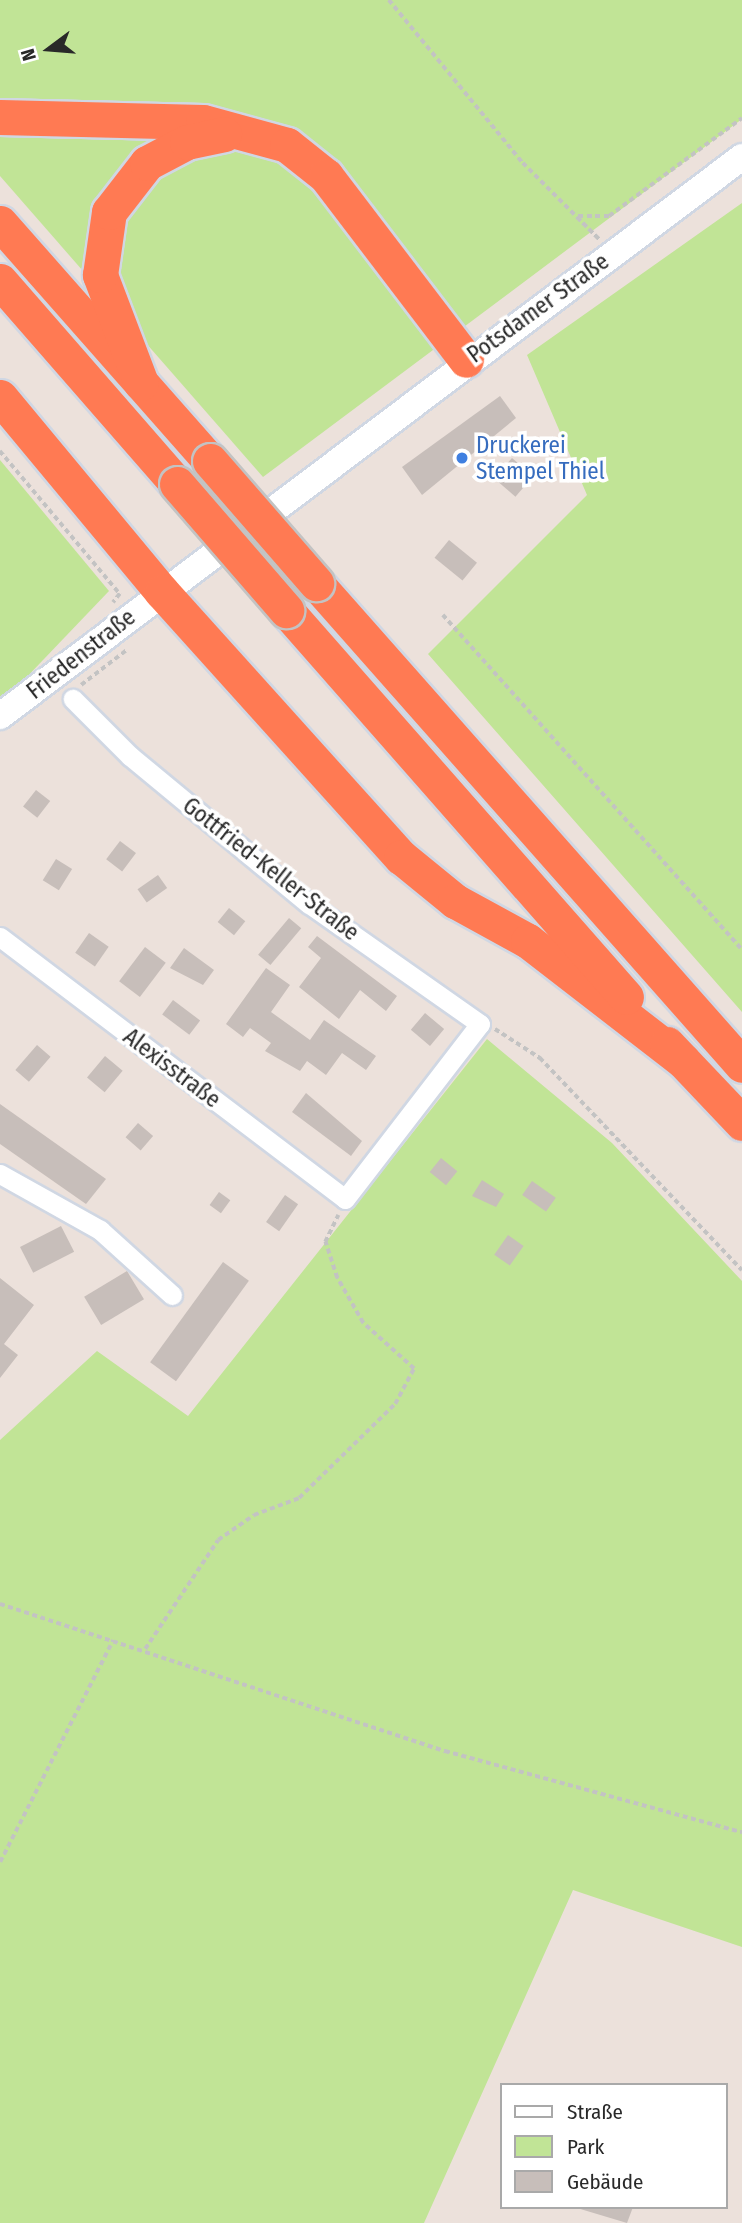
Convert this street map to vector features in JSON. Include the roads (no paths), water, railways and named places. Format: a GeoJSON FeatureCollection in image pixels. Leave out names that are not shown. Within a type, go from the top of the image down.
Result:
{"type":"FeatureCollection","features":[{"type":"Feature","properties":{"kind":"highway"},"geometry":{"type":"LineString","coordinates":[[0,117],[194,122],[242,131],[287,145],[326,176],[466,360]]}},
{"type":"Feature","properties":{"kind":"highway"},"geometry":{"type":"LineString","coordinates":[[141,383],[100,275],[109,212],[132,177],[166,151],[242,131]]}},
{"type":"Feature","properties":{"kind":"highway"},"geometry":{"type":"LineString","coordinates":[[0,223],[742,1065]]}},
{"type":"Feature","properties":{"kind":"highway"},"geometry":{"type":"LineString","coordinates":[[0,281],[683,1061],[742,1123]]}},
{"type":"Feature","properties":{"kind":"highway"},"geometry":{"type":"LineString","coordinates":[[0,397],[162,592],[428,882],[528,941],[683,1061]]}},
{"type":"Feature","properties":{"kind":"main road","name":"Potsdamer Straße"},"geometry":{"type":"LineString","coordinates":[[162,592],[466,360],[742,157]]}},
{"type":"Feature","properties":{"kind":"main road","name":"Friedenstraße"},"geometry":{"type":"LineString","coordinates":[[0,716],[162,592]]}},
{"type":"Feature","properties":{"kind":"street","name":"Gottfried-Keller-Straße"},"geometry":{"type":"LineString","coordinates":[[74,699],[130,756],[309,904],[480,1024],[345,1199]]}},
{"type":"Feature","properties":{"kind":"street","name":"Alexisstraße"},"geometry":{"type":"LineString","coordinates":[[0,937],[345,1199]]}},
{"type":"Feature","properties":{"kind":"street"},"geometry":{"type":"LineString","coordinates":[[0,1174],[100,1230],[172,1295]]}},
{"type":"Feature","properties":{"kind":"place","name":"Druckerei Stempel Thiel"},"geometry":{"type":"Point","coordinates":[462,458]}}]}
